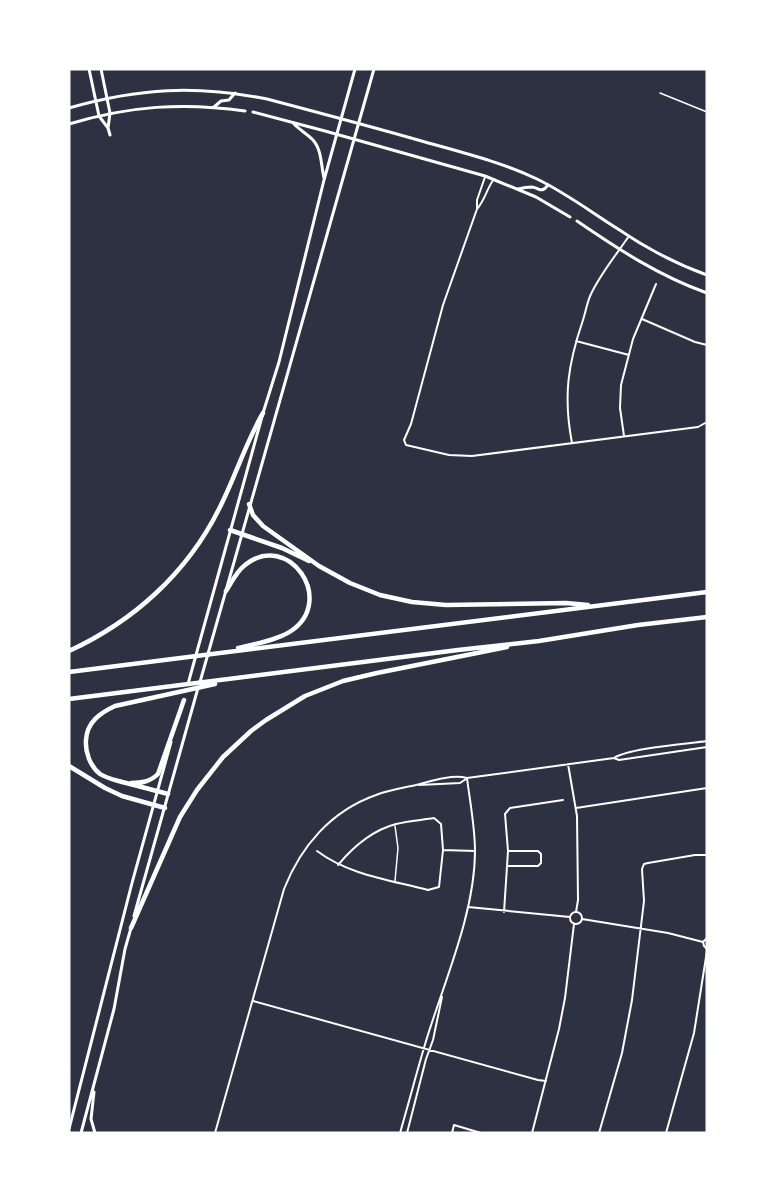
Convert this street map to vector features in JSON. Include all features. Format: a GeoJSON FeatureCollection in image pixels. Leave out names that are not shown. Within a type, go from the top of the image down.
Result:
{"type":"FeatureCollection","features":[{"type":"Feature","properties":{"kind":"highway"},"geometry":{"type":"LineString","coordinates":[[69,651],[126,619],[180,570],[210,527],[254,428],[263,413]]}},
{"type":"Feature","properties":{"kind":"highway"},"geometry":{"type":"LineString","coordinates":[[249,504],[253,515],[263,526],[319,566]]}},
{"type":"Feature","properties":{"kind":"highway"},"geometry":{"type":"LineString","coordinates":[[230,530],[282,548],[350,583],[394,599],[446,605],[566,603],[597,606]]}},
{"type":"Feature","properties":{"kind":"highway"},"geometry":{"type":"LineString","coordinates":[[221,653],[280,637],[291,631],[306,615],[309,601],[307,582],[300,570],[289,561],[276,556],[263,556],[245,564],[226,591]]}},
{"type":"Feature","properties":{"kind":"highway"},"geometry":{"type":"LineString","coordinates":[[69,672],[707,592]]}},
{"type":"Feature","properties":{"kind":"highway"},"geometry":{"type":"LineString","coordinates":[[131,928],[180,818],[196,790],[228,752],[266,720],[305,696],[343,681],[377,673],[539,641],[638,625],[707,617]]}},
{"type":"Feature","properties":{"kind":"highway"},"geometry":{"type":"LineString","coordinates":[[69,699],[539,641]]}},
{"type":"Feature","properties":{"kind":"highway"},"geometry":{"type":"LineString","coordinates":[[168,794],[99,773],[87,754],[86,737],[89,725],[102,712],[115,706],[238,678]]}},
{"type":"Feature","properties":{"kind":"highway"},"geometry":{"type":"LineString","coordinates":[[124,782],[146,782],[158,774],[183,700]]}},
{"type":"Feature","properties":{"kind":"highway"},"geometry":{"type":"LineString","coordinates":[[69,766],[122,796],[165,808]]}},
{"type":"Feature","properties":{"kind":"main road"},"geometry":{"type":"LineString","coordinates":[[89,69],[99,116],[110,135]]}},
{"type":"Feature","properties":{"kind":"main road"},"geometry":{"type":"LineString","coordinates":[[101,69],[110,114],[108,128]]}},
{"type":"Feature","properties":{"kind":"main road"},"geometry":{"type":"LineString","coordinates":[[69,1128],[153,804],[279,362],[324,180],[355,69]]}},
{"type":"Feature","properties":{"kind":"main road"},"geometry":{"type":"LineString","coordinates":[[81,1133],[114,1009],[125,949],[249,504],[374,69]]}},
{"type":"Feature","properties":{"kind":"main road"},"geometry":{"type":"LineString","coordinates":[[69,108],[137,93],[193,89],[267,99],[359,123],[489,159],[512,168],[576,200],[629,236],[667,258],[707,275]]}},
{"type":"Feature","properties":{"kind":"main road"},"geometry":{"type":"LineString","coordinates":[[214,107],[221,101],[229,100],[235,93]]}},
{"type":"Feature","properties":{"kind":"main road"},"geometry":{"type":"LineString","coordinates":[[69,124],[121,111],[163,106],[214,107],[253,112],[292,122],[494,179],[536,197],[661,274],[707,293]]}},
{"type":"Feature","properties":{"kind":"main road"},"geometry":{"type":"LineString","coordinates":[[292,122],[317,146],[324,180]]}},
{"type":"Feature","properties":{"kind":"main road"},"geometry":{"type":"LineString","coordinates":[[518,189],[532,187],[540,190],[545,189],[548,185]]}},
{"type":"Feature","properties":{"kind":"main road"},"geometry":{"type":"LineString","coordinates":[[94,1084],[91,1119],[95,1133]]}},
{"type":"Feature","properties":{"kind":"street"},"geometry":{"type":"LineString","coordinates":[[485,176],[477,200],[477,209],[443,306],[411,424],[404,440],[408,446],[464,456],[698,426],[707,422]]}},
{"type":"Feature","properties":{"kind":"street"},"geometry":{"type":"LineString","coordinates":[[477,209],[494,179]]}},
{"type":"Feature","properties":{"kind":"street"},"geometry":{"type":"LineString","coordinates":[[572,443],[567,411],[567,389],[576,340],[591,295],[629,236]]}},
{"type":"Feature","properties":{"kind":"street"},"geometry":{"type":"LineString","coordinates":[[624,436],[621,385],[633,339],[656,284]]}},
{"type":"Feature","properties":{"kind":"street"},"geometry":{"type":"LineString","coordinates":[[642,319],[707,345]]}},
{"type":"Feature","properties":{"kind":"street"},"geometry":{"type":"LineString","coordinates":[[576,340],[629,355]]}},
{"type":"Feature","properties":{"kind":"street"},"geometry":{"type":"LineString","coordinates":[[215,1133],[284,889],[305,848],[323,827],[346,810],[376,795],[434,780],[460,776],[466,778],[614,758],[639,751],[707,741]]}},
{"type":"Feature","properties":{"kind":"street"},"geometry":{"type":"LineString","coordinates":[[614,758],[619,760],[707,747]]}},
{"type":"Feature","properties":{"kind":"street"},"geometry":{"type":"LineString","coordinates":[[568,764],[576,808],[578,892],[576,912]]}},
{"type":"Feature","properties":{"kind":"street"},"geometry":{"type":"LineString","coordinates":[[413,785],[460,783],[466,778]]}},
{"type":"Feature","properties":{"kind":"street"},"geometry":{"type":"LineString","coordinates":[[400,1133],[468,908],[475,851],[466,778]]}},
{"type":"Feature","properties":{"kind":"street"},"geometry":{"type":"LineString","coordinates":[[576,808],[707,788]]}},
{"type":"Feature","properties":{"kind":"street"},"geometry":{"type":"LineString","coordinates":[[504,912],[508,866],[506,814],[510,808],[563,800]]}},
{"type":"Feature","properties":{"kind":"street"},"geometry":{"type":"LineString","coordinates":[[317,851],[338,865],[428,890],[439,887],[442,850],[441,824],[434,818],[395,824],[358,844],[338,865]]}},
{"type":"Feature","properties":{"kind":"street"},"geometry":{"type":"LineString","coordinates":[[442,850],[475,851]]}},
{"type":"Feature","properties":{"kind":"street"},"geometry":{"type":"LineString","coordinates":[[508,852],[538,851],[542,854],[541,863],[538,866],[508,866]]}},
{"type":"Feature","properties":{"kind":"street"},"geometry":{"type":"LineString","coordinates":[[599,1133],[628,1027],[644,901],[642,869],[648,862],[707,855]]}},
{"type":"Feature","properties":{"kind":"street"},"geometry":{"type":"LineString","coordinates":[[468,908],[570,917]]}},
{"type":"Feature","properties":{"kind":"street"},"geometry":{"type":"LineString","coordinates":[[570,917],[576,912]]}},
{"type":"Feature","properties":{"kind":"street"},"geometry":{"type":"LineString","coordinates":[[576,912],[581,915],[582,919]]}},
{"type":"Feature","properties":{"kind":"street"},"geometry":{"type":"LineString","coordinates":[[532,1133],[566,998],[574,924],[570,917]]}},
{"type":"Feature","properties":{"kind":"street"},"geometry":{"type":"LineString","coordinates":[[582,919],[640,928],[703,942]]}},
{"type":"Feature","properties":{"kind":"street"},"geometry":{"type":"LineString","coordinates":[[574,924],[582,919]]}},
{"type":"Feature","properties":{"kind":"street"},"geometry":{"type":"LineString","coordinates":[[703,942],[707,938]]}},
{"type":"Feature","properties":{"kind":"street"},"geometry":{"type":"LineString","coordinates":[[666,1133],[694,1034],[707,950],[703,942]]}},
{"type":"Feature","properties":{"kind":"street"},"geometry":{"type":"LineString","coordinates":[[407,1133],[445,986]]}},
{"type":"Feature","properties":{"kind":"street"},"geometry":{"type":"LineString","coordinates":[[253,1000],[546,1081]]}},
{"type":"Feature","properties":{"kind":"street"},"geometry":{"type":"LineString","coordinates":[[452,1133],[454,1125],[481,1133]]}},
{"type":"Feature","properties":{"kind":"lane"},"geometry":{"type":"LineString","coordinates":[[660,93],[707,112]]}},
{"type":"Feature","properties":{"kind":"lane"},"geometry":{"type":"LineString","coordinates":[[395,824],[398,848],[395,882]]}}]}
